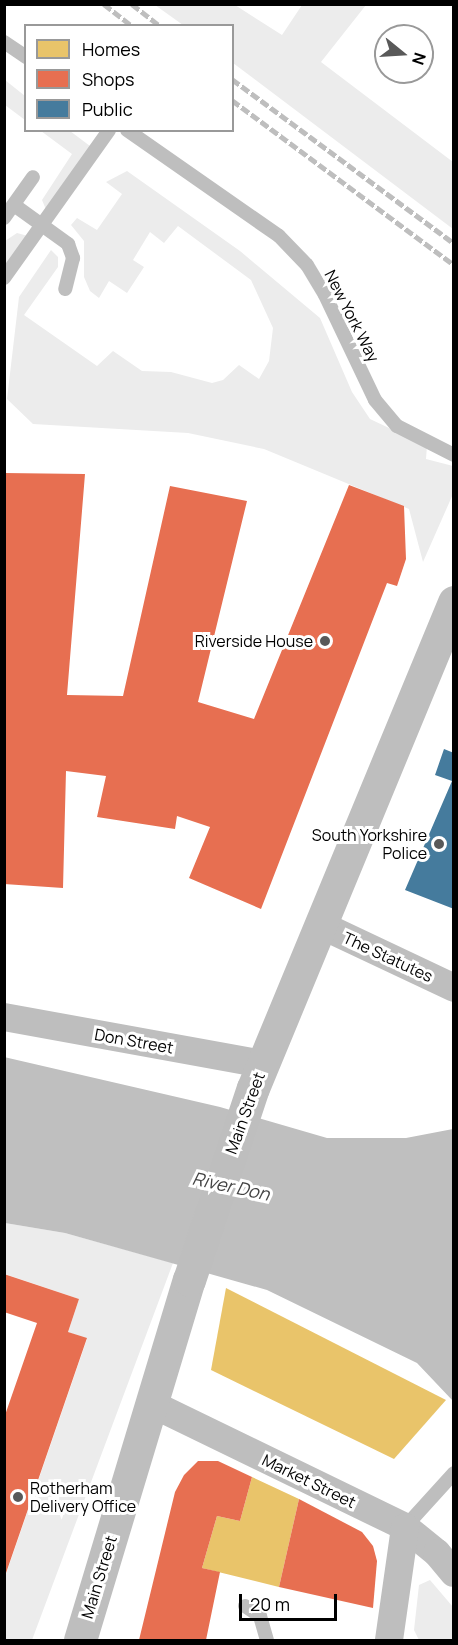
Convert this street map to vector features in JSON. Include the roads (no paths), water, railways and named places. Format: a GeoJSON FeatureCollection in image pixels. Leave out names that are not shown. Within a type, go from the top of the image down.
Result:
{"type":"FeatureCollection","features":[{"type":"Feature","properties":{"kind":"street","name":"Main Street"},"geometry":{"type":"LineString","coordinates":[[80,1641],[189,1280],[258,1076],[322,926],[453,602]]}},
{"type":"Feature","properties":{"kind":"street","name":"The Statutes"},"geometry":{"type":"LineString","coordinates":[[322,926],[453,988]]}},
{"type":"Feature","properties":{"kind":"street","name":"Don Street"},"geometry":{"type":"LineString","coordinates":[[4,1017],[258,1076]]}},
{"type":"Feature","properties":{"kind":"street","name":"Market Street"},"geometry":{"type":"LineString","coordinates":[[152,1404],[405,1527],[436,1553],[453,1573]]}},
{"type":"Feature","properties":{"kind":"street"},"geometry":{"type":"LineString","coordinates":[[389,1641],[405,1527]]}},
{"type":"Feature","properties":{"kind":"lane"},"geometry":{"type":"LineString","coordinates":[[4,42],[24,56]]}},
{"type":"Feature","properties":{"kind":"lane"},"geometry":{"type":"LineString","coordinates":[[4,278],[44,225],[108,132]]}},
{"type":"Feature","properties":{"kind":"lane","name":"New York Way"},"geometry":{"type":"LineString","coordinates":[[130,132],[279,236],[307,265],[325,295],[375,400],[397,426],[453,455]]}},
{"type":"Feature","properties":{"kind":"lane"},"geometry":{"type":"LineString","coordinates":[[4,218],[33,177]]}},
{"type":"Feature","properties":{"kind":"lane"},"geometry":{"type":"LineString","coordinates":[[14,205],[68,244],[72,265],[64,289]]}},
{"type":"Feature","properties":{"kind":"lane"},"geometry":{"type":"LineString","coordinates":[[405,1527],[453,1473]]}},
{"type":"Feature","properties":{"kind":"lane"},"geometry":{"type":"LineString","coordinates":[[245,1606],[260,1616],[267,1641]]}},
{"type":"Feature","properties":{"kind":"water","name":"River Don"},"geometry":{"type":"Polygon","coordinates":[[[4,1057],[220,1107],[327,1138],[406,1138],[453,1129],[453,1401],[417,1363],[267,1290],[65,1233],[5,1223],[4,1057]]]}},
{"type":"Feature","properties":{"kind":"railway"},"geometry":{"type":"LineString","coordinates":[[104,4],[129,24]]}},
{"type":"Feature","properties":{"kind":"railway"},"geometry":{"type":"LineString","coordinates":[[132,4],[157,24]]}},
{"type":"Feature","properties":{"kind":"railway"},"geometry":{"type":"LineString","coordinates":[[234,80],[454,243]]}},
{"type":"Feature","properties":{"kind":"railway"},"geometry":{"type":"LineString","coordinates":[[234,101],[454,265]]}},
{"type":"Feature","properties":{"kind":"place","name":"Riverside House"},"geometry":{"type":"Point","coordinates":[325,641]}},
{"type":"Feature","properties":{"kind":"place","name":"South Yorkshire Police"},"geometry":{"type":"Point","coordinates":[439,844]}},
{"type":"Feature","properties":{"kind":"place","name":"Rotherham Delivery Office"},"geometry":{"type":"Point","coordinates":[18,1497]}}]}
